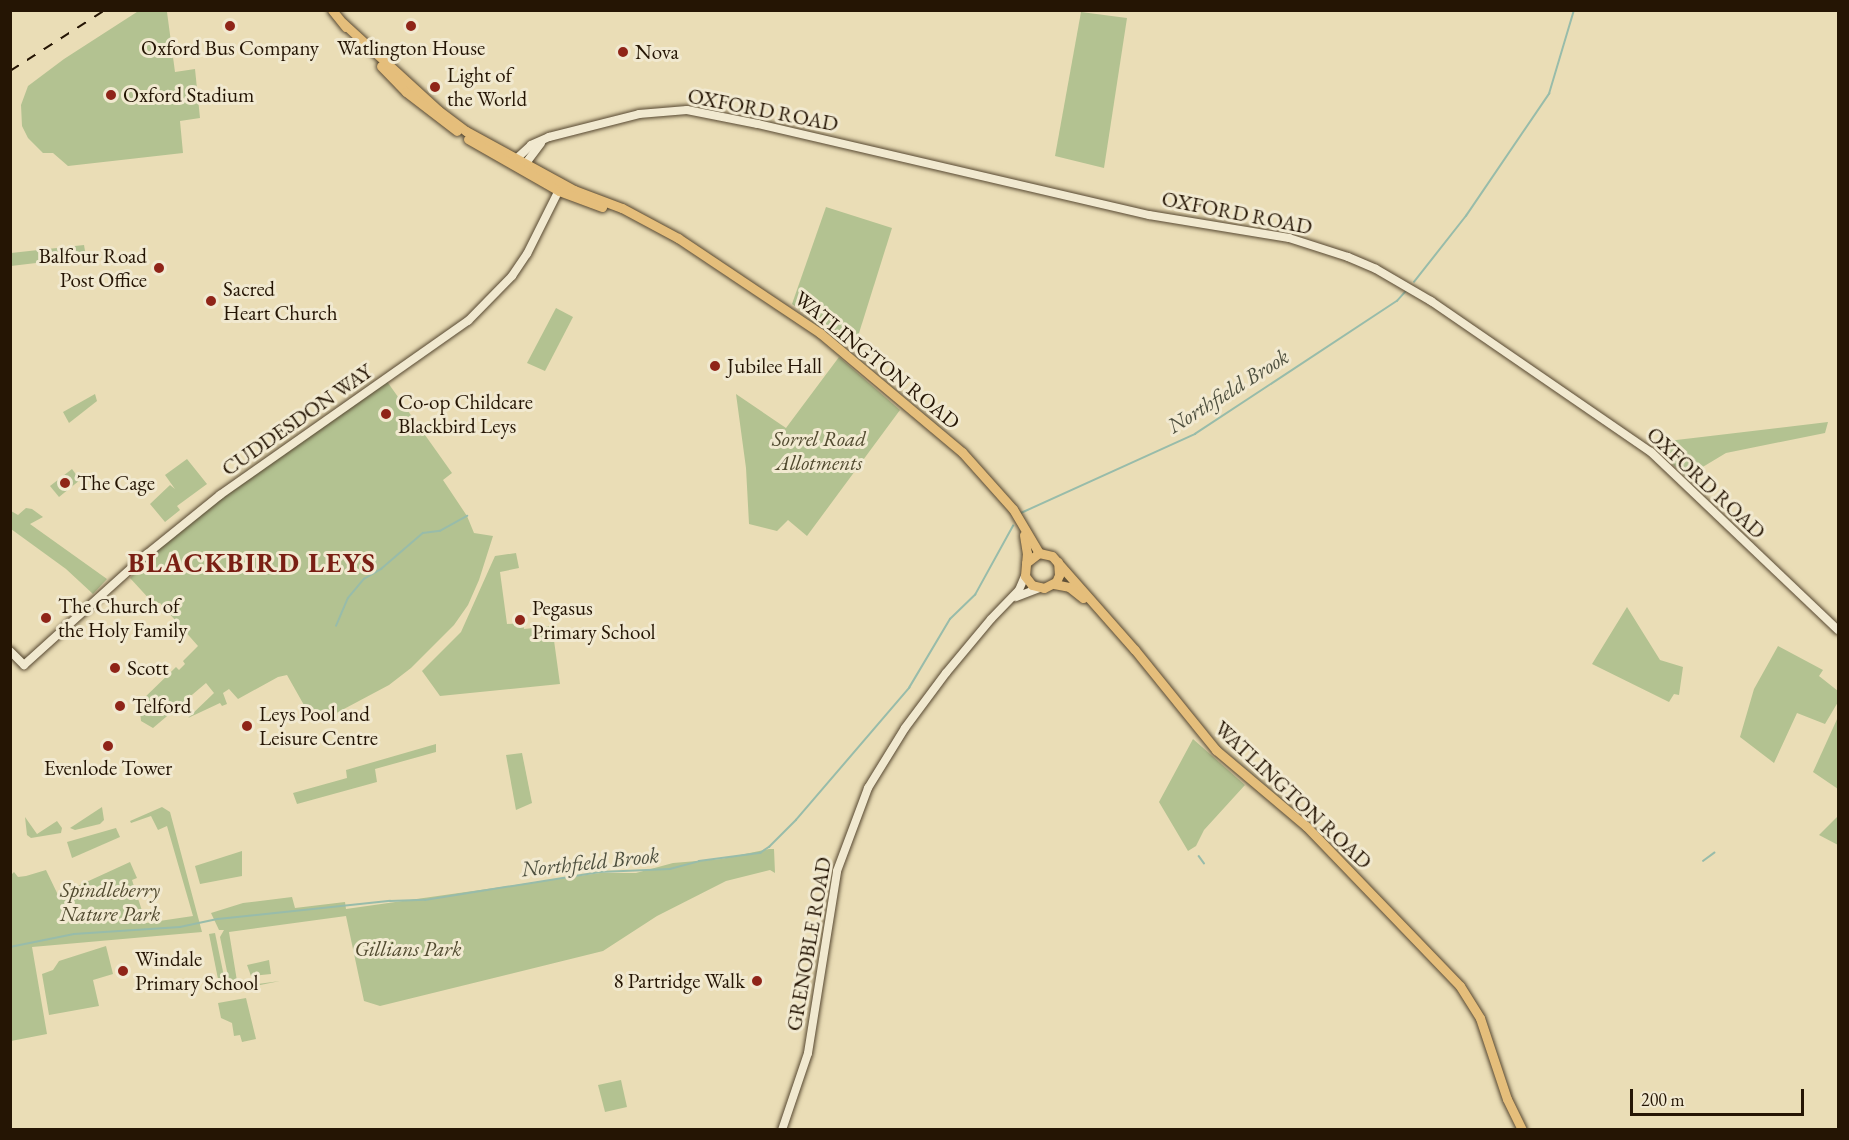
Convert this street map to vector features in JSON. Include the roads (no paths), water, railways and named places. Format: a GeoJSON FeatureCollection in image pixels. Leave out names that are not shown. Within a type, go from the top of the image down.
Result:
{"type":"FeatureCollection","features":[{"type":"Feature","properties":{"kind":"main road","name":"WATLINGTON ROAD"},"geometry":{"type":"LineString","coordinates":[[332,10],[343,23],[446,117],[466,131],[523,167],[561,187],[661,229],[783,307],[844,351],[962,452],[1020,521],[1040,553]]}},
{"type":"Feature","properties":{"kind":"main road","name":"WATLINGTON ROAD"},"geometry":{"type":"LineString","coordinates":[[1020,521],[1026,543],[1026,563]]}},
{"type":"Feature","properties":{"kind":"main road"},"geometry":{"type":"LineString","coordinates":[[1040,553],[1052,556],[1058,562],[1059,575],[1053,584],[1040,588],[1032,585],[1025,576],[1026,563],[1040,553]]}},
{"type":"Feature","properties":{"kind":"main road","name":"WATLINGTON ROAD"},"geometry":{"type":"LineString","coordinates":[[1058,562],[1142,657],[1216,750],[1305,826],[1460,986],[1480,1018],[1507,1099],[1522,1130]]}},
{"type":"Feature","properties":{"kind":"main road","name":"WATLINGTON ROAD"},"geometry":{"type":"LineString","coordinates":[[1053,584],[1069,587],[1109,622]]}},
{"type":"Feature","properties":{"kind":"street","name":"OXFORD ROAD"},"geometry":{"type":"LineString","coordinates":[[514,161],[538,141],[549,136],[661,110],[708,113],[1126,210],[1289,238],[1347,257],[1376,269],[1431,301],[1579,405],[1645,448],[1839,630]]}},
{"type":"Feature","properties":{"kind":"street"},"geometry":{"type":"LineString","coordinates":[[523,167],[532,152],[549,136]]}},
{"type":"Feature","properties":{"kind":"street","name":"CUDDESDON WAY"},"geometry":{"type":"LineString","coordinates":[[10,651],[24,665],[147,554],[220,495],[444,340],[477,314],[512,276],[527,254],[561,187]]}},
{"type":"Feature","properties":{"kind":"street","name":"GRENOBLE ROAD"},"geometry":{"type":"LineString","coordinates":[[782,1130],[808,1053],[837,871],[868,788],[905,728],[945,674],[991,619],[1012,599],[1025,576]]}},
{"type":"Feature","properties":{"kind":"street","name":"GRENOBLE ROAD"},"geometry":{"type":"LineString","coordinates":[[1012,599],[1040,588]]}},
{"type":"Feature","properties":{"kind":"waterway","name":"Northfield Brook"},"geometry":{"type":"LineString","coordinates":[[1414,282],[1466,216],[1549,94],[1574,10]]}},
{"type":"Feature","properties":{"kind":"waterway","name":"Northfield Brook"},"geometry":{"type":"LineString","coordinates":[[1021,513],[1195,434],[1397,301],[1406,291]]}},
{"type":"Feature","properties":{"kind":"waterway"},"geometry":{"type":"LineString","coordinates":[[336,626],[348,598],[364,579],[381,569],[423,533],[440,531],[467,516]]}},
{"type":"Feature","properties":{"kind":"waterway","name":"Northfield Brook"},"geometry":{"type":"LineString","coordinates":[[10,947],[74,934],[180,927],[218,919],[390,901],[425,900],[600,872],[670,869],[699,861],[760,853],[796,820],[909,688],[950,619],[975,595],[1013,526]]}},
{"type":"Feature","properties":{"kind":"waterway"},"geometry":{"type":"LineString","coordinates":[[1703,861],[1714,853]]}},
{"type":"Feature","properties":{"kind":"waterway"},"geometry":{"type":"LineString","coordinates":[[1199,856],[1204,863]]}},
{"type":"Feature","properties":{"kind":"railway"},"geometry":{"type":"LineString","coordinates":[[10,71],[105,10]]}},
{"type":"Feature","properties":{"kind":"place","name":"Oxford Bus Company"},"geometry":{"type":"Point","coordinates":[230,26]}},
{"type":"Feature","properties":{"kind":"place","name":"Watlington House"},"geometry":{"type":"Point","coordinates":[411,26]}},
{"type":"Feature","properties":{"kind":"place","name":"Nova"},"geometry":{"type":"Point","coordinates":[623,52]}},
{"type":"Feature","properties":{"kind":"place","name":"Light of the World"},"geometry":{"type":"Point","coordinates":[435,87]}},
{"type":"Feature","properties":{"kind":"place","name":"Oxford Stadium"},"geometry":{"type":"Point","coordinates":[111,95]}},
{"type":"Feature","properties":{"kind":"place","name":"Balfour Road Post Office"},"geometry":{"type":"Point","coordinates":[159,268]}},
{"type":"Feature","properties":{"kind":"place","name":"Sacred Heart Church"},"geometry":{"type":"Point","coordinates":[211,301]}},
{"type":"Feature","properties":{"kind":"place","name":"Jubilee Hall"},"geometry":{"type":"Point","coordinates":[715,366]}},
{"type":"Feature","properties":{"kind":"place","name":"Co-op Childcare Blackbird Leys"},"geometry":{"type":"Point","coordinates":[386,414]}},
{"type":"Feature","properties":{"kind":"place","name":"The Cage"},"geometry":{"type":"Point","coordinates":[65,483]}},
{"type":"Feature","properties":{"kind":"place","name":"The Church of the Holy Family"},"geometry":{"type":"Point","coordinates":[46,618]}},
{"type":"Feature","properties":{"kind":"place","name":"Pegasus Primary School"},"geometry":{"type":"Point","coordinates":[520,620]}},
{"type":"Feature","properties":{"kind":"place","name":"Scott"},"geometry":{"type":"Point","coordinates":[115,668]}},
{"type":"Feature","properties":{"kind":"place","name":"Telford"},"geometry":{"type":"Point","coordinates":[120,706]}},
{"type":"Feature","properties":{"kind":"place","name":"Leys Pool and Leisure Centre"},"geometry":{"type":"Point","coordinates":[247,726]}},
{"type":"Feature","properties":{"kind":"place","name":"Evenlode Tower"},"geometry":{"type":"Point","coordinates":[108,746]}},
{"type":"Feature","properties":{"kind":"place","name":"Windale Primary School"},"geometry":{"type":"Point","coordinates":[123,971]}},
{"type":"Feature","properties":{"kind":"place","name":"8 Partridge Walk"},"geometry":{"type":"Point","coordinates":[757,981]}},
{"type":"Feature","properties":{"kind":"district","name":"BLACKBIRD LEYS"},"geometry":{"type":"Point","coordinates":[252,563]}},
{"type":"Feature","properties":{"kind":"park label","name":"Sorrel Road Allotments"},"geometry":{"type":"Point","coordinates":[819,451]}},
{"type":"Feature","properties":{"kind":"park label","name":"Spindleberry Nature Park"},"geometry":{"type":"Point","coordinates":[110,902]}},
{"type":"Feature","properties":{"kind":"park label","name":"Gillians Park"},"geometry":{"type":"Point","coordinates":[408,949]}}]}
